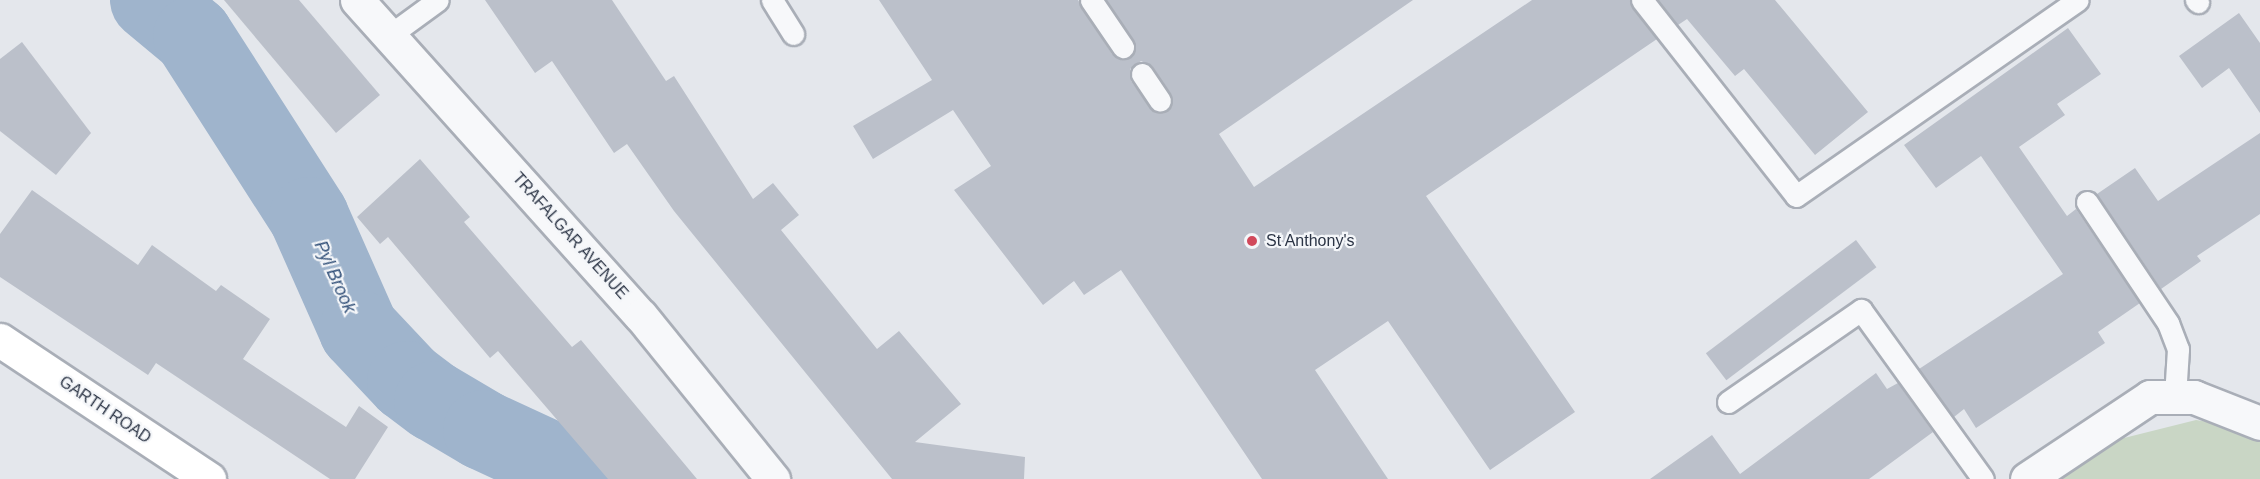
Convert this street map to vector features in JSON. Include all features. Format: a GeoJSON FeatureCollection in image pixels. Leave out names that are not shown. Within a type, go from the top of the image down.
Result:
{"type":"FeatureCollection","features":[{"type":"Feature","properties":{"kind":"street","name":"TRAFALGAR AVENUE"},"geometry":{"type":"LineString","coordinates":[[357,0],[641,316],[773,479]]}},
{"type":"Feature","properties":{"kind":"street","name":"GARTH ROAD"},"geometry":{"type":"LineString","coordinates":[[0,340],[209,479]]}},
{"type":"Feature","properties":{"kind":"street"},"geometry":{"type":"LineString","coordinates":[[2027,479],[2133,406],[2150,397],[2194,397],[2260,423]]}},
{"type":"Feature","properties":{"kind":"lane"},"geometry":{"type":"LineString","coordinates":[[390,35],[438,0]]}},
{"type":"Feature","properties":{"kind":"lane"},"geometry":{"type":"LineString","coordinates":[[772,0],[793,34]]}},
{"type":"Feature","properties":{"kind":"lane"},"geometry":{"type":"LineString","coordinates":[[1091,0],[1123,47]]}},
{"type":"Feature","properties":{"kind":"lane"},"geometry":{"type":"LineString","coordinates":[[1642,0],[1796,196],[2078,0]]}},
{"type":"Feature","properties":{"kind":"lane"},"geometry":{"type":"LineString","coordinates":[[1142,74],[1160,101]]}},
{"type":"Feature","properties":{"kind":"lane"},"geometry":{"type":"LineString","coordinates":[[2086,202],[2168,323],[2178,349],[2175,397]]}},
{"type":"Feature","properties":{"kind":"lane"},"geometry":{"type":"LineString","coordinates":[[1728,402],[1861,310],[1983,479]]}},
{"type":"Feature","properties":{"kind":"green space"},"geometry":{"type":"Polygon","coordinates":[[[2196,420],[2253,429],[2260,438],[2260,479],[2056,479],[2100,444],[2196,420]]]}},
{"type":"Feature","properties":{"kind":"building"},"geometry":{"type":"Polygon","coordinates":[[[224,0],[299,0],[380,95],[336,133],[224,0]]]}},
{"type":"Feature","properties":{"kind":"building"},"geometry":{"type":"Polygon","coordinates":[[[485,0],[612,0],[666,81],[674,76],[753,199],[773,183],[799,215],[781,230],[877,349],[899,331],[961,404],[915,442],[1025,457],[1024,479],[892,479],[674,211],[627,144],[614,153],[552,61],[535,73],[485,0]]]}},
{"type":"Feature","properties":{"kind":"building","name":"St Anthony's"},"geometry":{"type":"Polygon","coordinates":[[[879,0],[1078,0],[1112,54],[1123,60],[1134,53],[1136,45],[1106,0],[1413,0],[1219,134],[1254,187],[1532,0],[1630,0],[1657,39],[1426,196],[1575,412],[1490,470],[1388,321],[1315,370],[1388,479],[1262,479],[1121,270],[1084,295],[1074,281],[1043,305],[954,190],[991,166],[953,110],[873,159],[853,126],[932,80],[879,0]],[[1141,61],[1130,69],[1131,81],[1154,112],[1167,112],[1172,106],[1171,94],[1152,66],[1141,61]]]}},
{"type":"Feature","properties":{"kind":"building"},"geometry":{"type":"Polygon","coordinates":[[[1658,0],[1775,0],[1868,112],[1815,155],[1744,69],[1735,76],[1687,19],[1678,25],[1658,0]]]}},
{"type":"Feature","properties":{"kind":"building"},"geometry":{"type":"Polygon","coordinates":[[[2239,13],[2260,43],[2260,113],[2229,68],[2202,88],[2179,56],[2239,13]]]}},
{"type":"Feature","properties":{"kind":"building"},"geometry":{"type":"Polygon","coordinates":[[[2068,28],[2101,74],[2057,104],[2065,115],[2019,147],[2067,216],[2076,209],[2140,303],[2098,332],[2105,343],[1976,428],[1964,409],[1954,417],[1919,369],[2063,274],[1981,156],[1936,188],[1904,145],[2068,28]]]}},
{"type":"Feature","properties":{"kind":"building"},"geometry":{"type":"Polygon","coordinates":[[[22,42],[91,133],[56,175],[0,131],[0,59],[22,42]]]}},
{"type":"Feature","properties":{"kind":"building"},"geometry":{"type":"Polygon","coordinates":[[[2260,133],[2260,214],[2197,256],[2201,261],[2161,289],[2097,194],[2135,168],[2158,201],[2260,133]]]}},
{"type":"Feature","properties":{"kind":"building"},"geometry":{"type":"Polygon","coordinates":[[[420,159],[470,217],[464,222],[572,347],[581,340],[697,479],[608,479],[498,351],[490,358],[388,237],[380,244],[357,217],[420,159]]]}},
{"type":"Feature","properties":{"kind":"building"},"geometry":{"type":"Polygon","coordinates":[[[32,190],[138,265],[152,245],[216,291],[221,285],[270,319],[243,359],[346,427],[359,406],[388,427],[355,479],[330,479],[156,363],[148,375],[0,277],[0,234],[32,190]]]}},
{"type":"Feature","properties":{"kind":"building"},"geometry":{"type":"Polygon","coordinates":[[[1856,240],[1876,267],[1726,380],[1706,353],[1856,240]]]}},
{"type":"Feature","properties":{"kind":"building"},"geometry":{"type":"Polygon","coordinates":[[[1876,373],[1887,389],[1898,383],[1933,432],[1869,479],[1650,479],[1712,435],[1740,474],[1876,373]]]}},
{"type":"Feature","properties":{"kind":"waterway","name":"Pyl Brook"},"geometry":{"type":"LineString","coordinates":[[150,0],[193,36],[309,217],[359,330],[407,381],[434,401],[483,430],[589,479]]}},
{"type":"Feature","properties":{"kind":"place","name":"St Anthony's"},"geometry":{"type":"Point","coordinates":[1252,241]}}]}
